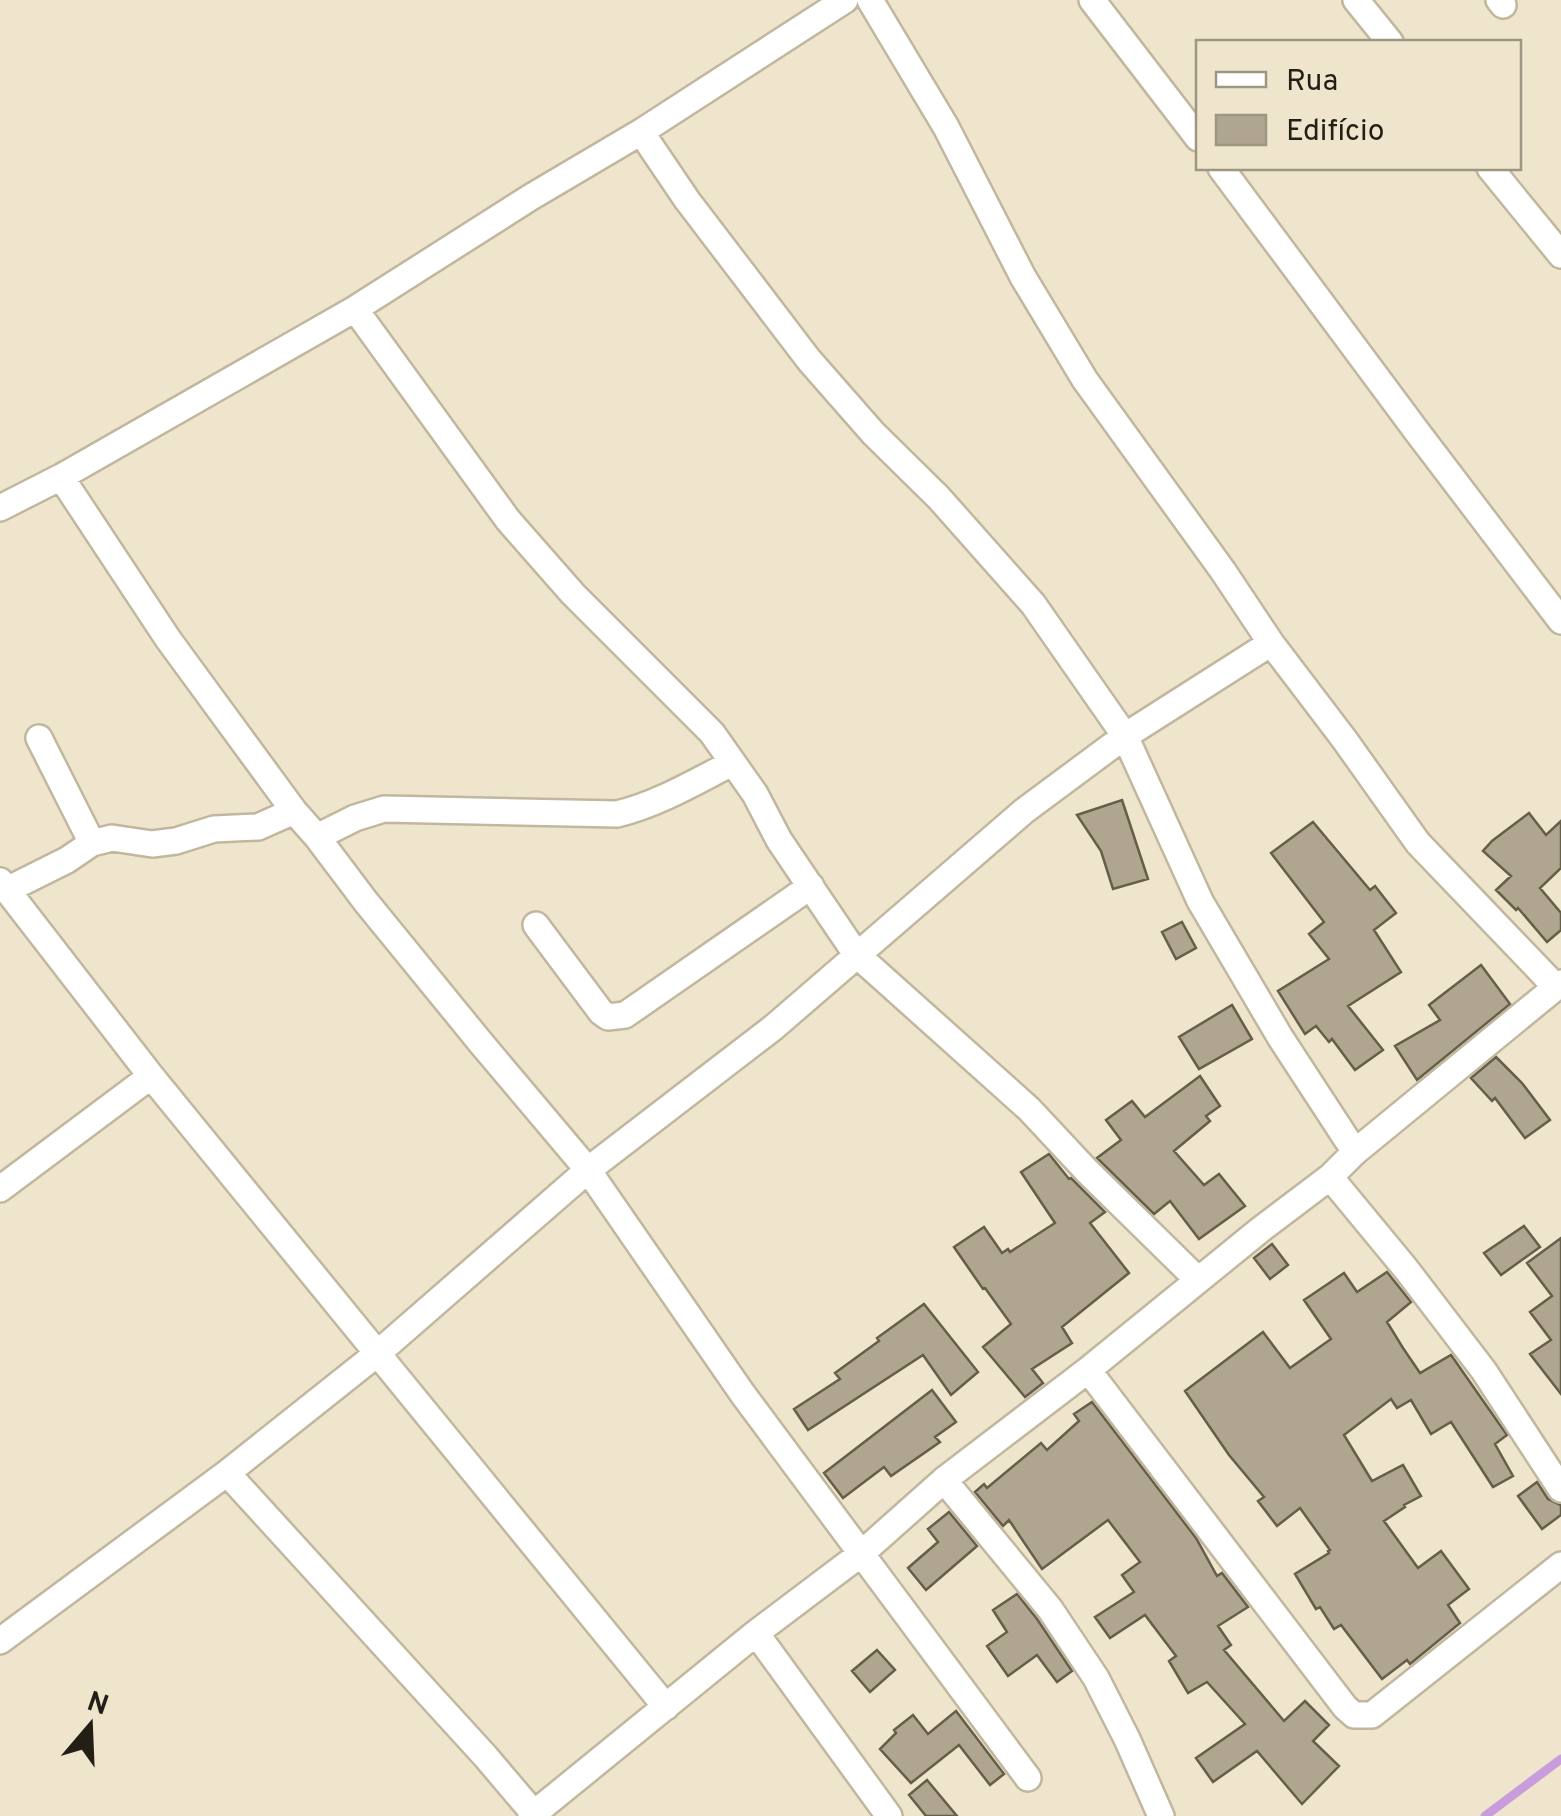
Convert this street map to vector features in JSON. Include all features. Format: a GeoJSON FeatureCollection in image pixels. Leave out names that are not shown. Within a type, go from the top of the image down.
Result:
{"type":"FeatureCollection","features":[{"type":"Feature","properties":{"kind":"street"},"geometry":{"type":"LineString","coordinates":[[0,508],[355,309],[642,132],[845,0]]}},
{"type":"Feature","properties":{"kind":"street"},"geometry":{"type":"LineString","coordinates":[[228,1473],[534,1815],[756,1633],[862,1553],[944,1480],[1330,1177],[1355,1152],[1558,985],[1418,843],[1085,380],[1023,277],[946,127],[870,0]]}},
{"type":"Feature","properties":{"kind":"street"},"geometry":{"type":"LineString","coordinates":[[1092,0],[1196,135]]}},
{"type":"Feature","properties":{"kind":"street"},"geometry":{"type":"LineString","coordinates":[[1356,0],[1388,40]]}},
{"type":"Feature","properties":{"kind":"street"},"geometry":{"type":"LineString","coordinates":[[642,132],[687,200],[809,360],[1033,604],[1125,736],[1200,901],[1280,1037],[1355,1152]]}},
{"type":"Feature","properties":{"kind":"street"},"geometry":{"type":"LineString","coordinates":[[1223,170],[1561,620]]}},
{"type":"Feature","properties":{"kind":"street"},"geometry":{"type":"LineString","coordinates":[[1492,170],[1561,255]]}},
{"type":"Feature","properties":{"kind":"street"},"geometry":{"type":"LineString","coordinates":[[355,309],[508,520],[574,594],[712,734],[755,794],[779,840],[856,954],[1030,1109],[1198,1280]]}},
{"type":"Feature","properties":{"kind":"street"},"geometry":{"type":"LineString","coordinates":[[61,476],[168,639],[294,811],[588,1170],[710,1348],[1028,1778]]}},
{"type":"Feature","properties":{"kind":"street"},"geometry":{"type":"LineString","coordinates":[[0,1641],[228,1473],[378,1354],[588,1170],[774,1026],[1024,811],[1125,736],[1272,643]]}},
{"type":"Feature","properties":{"kind":"street"},"geometry":{"type":"LineString","coordinates":[[39,738],[92,843]]}},
{"type":"Feature","properties":{"kind":"street"},"geometry":{"type":"LineString","coordinates":[[317,837],[384,809],[616,814],[638,809],[732,762]]}},
{"type":"Feature","properties":{"kind":"street"},"geometry":{"type":"LineString","coordinates":[[294,811],[258,827],[214,829],[152,844],[112,838],[92,843],[68,860],[3,885],[151,1076],[666,1707]]}},
{"type":"Feature","properties":{"kind":"street"},"geometry":{"type":"LineString","coordinates":[[536,925],[601,1012],[608,1017],[625,1015],[811,886]]}},
{"type":"Feature","properties":{"kind":"street"},"geometry":{"type":"LineString","coordinates":[[0,1189],[151,1076]]}},
{"type":"Feature","properties":{"kind":"street"},"geometry":{"type":"LineString","coordinates":[[1330,1177],[1484,1371],[1561,1489]]}},
{"type":"Feature","properties":{"kind":"street"},"geometry":{"type":"LineString","coordinates":[[1088,1370],[1354,1716],[1372,1714],[1561,1565]]}},
{"type":"Feature","properties":{"kind":"street"},"geometry":{"type":"LineString","coordinates":[[944,1480],[1050,1609],[1096,1678],[1161,1816]]}},
{"type":"Feature","properties":{"kind":"street"},"geometry":{"type":"LineString","coordinates":[[756,1633],[889,1816]]}},
{"type":"Feature","properties":{"kind":"building"},"geometry":{"type":"Polygon","coordinates":[[[1122,800],[1148,879],[1113,889],[1101,851],[1077,815],[1122,800]]]}},
{"type":"Feature","properties":{"kind":"building"},"geometry":{"type":"Polygon","coordinates":[[[1529,813],[1546,835],[1561,821],[1561,868],[1540,888],[1561,913],[1561,930],[1547,942],[1518,908],[1496,890],[1511,876],[1483,851],[1529,813]]]}},
{"type":"Feature","properties":{"kind":"building"},"geometry":{"type":"Polygon","coordinates":[[[1313,822],[1370,890],[1375,886],[1396,913],[1374,930],[1401,972],[1348,1006],[1383,1050],[1355,1070],[1332,1039],[1329,1042],[1316,1026],[1305,1034],[1278,991],[1329,959],[1309,934],[1324,922],[1271,853],[1313,822]]]}},
{"type":"Feature","properties":{"kind":"building"},"geometry":{"type":"Polygon","coordinates":[[[1182,922],[1196,948],[1176,959],[1162,932],[1182,922]]]}},
{"type":"Feature","properties":{"kind":"building"},"geometry":{"type":"Polygon","coordinates":[[[1481,965],[1510,1004],[1417,1080],[1395,1046],[1440,1020],[1429,1005],[1481,965]]]}},
{"type":"Feature","properties":{"kind":"building"},"geometry":{"type":"Polygon","coordinates":[[[1232,1005],[1252,1039],[1199,1069],[1179,1037],[1232,1005]]]}},
{"type":"Feature","properties":{"kind":"building"},"geometry":{"type":"Polygon","coordinates":[[[1496,1057],[1550,1120],[1525,1138],[1495,1098],[1492,1101],[1471,1078],[1496,1057]]]}},
{"type":"Feature","properties":{"kind":"building"},"geometry":{"type":"Polygon","coordinates":[[[1200,1076],[1220,1106],[1206,1116],[1210,1121],[1174,1151],[1204,1185],[1219,1174],[1245,1206],[1199,1239],[1170,1201],[1154,1214],[1097,1158],[1121,1140],[1106,1120],[1132,1101],[1145,1117],[1200,1076]]]}},
{"type":"Feature","properties":{"kind":"building"},"geometry":{"type":"Polygon","coordinates":[[[1049,1154],[1105,1212],[1090,1223],[1129,1273],[1062,1327],[1072,1343],[1032,1369],[1043,1383],[1025,1397],[983,1347],[1011,1324],[954,1247],[984,1227],[1002,1253],[1008,1249],[1010,1252],[1055,1223],[1021,1172],[1049,1154]]]}},
{"type":"Feature","properties":{"kind":"building"},"geometry":{"type":"Polygon","coordinates":[[[1524,1226],[1540,1247],[1501,1275],[1484,1253],[1524,1226]]]}},
{"type":"Feature","properties":{"kind":"building"},"geometry":{"type":"Polygon","coordinates":[[[1561,1238],[1561,1394],[1530,1354],[1551,1340],[1530,1312],[1552,1296],[1527,1263],[1561,1238]]]}},
{"type":"Feature","properties":{"kind":"building"},"geometry":{"type":"Polygon","coordinates":[[[1272,1244],[1288,1265],[1270,1279],[1254,1258],[1272,1244]]]}},
{"type":"Feature","properties":{"kind":"building"},"geometry":{"type":"Polygon","coordinates":[[[1387,1272],[1411,1302],[1387,1322],[1403,1348],[1420,1373],[1451,1355],[1507,1435],[1495,1444],[1513,1476],[1493,1487],[1451,1422],[1431,1434],[1411,1400],[1397,1408],[1391,1399],[1344,1435],[1372,1481],[1403,1465],[1421,1496],[1384,1521],[1418,1568],[1441,1551],[1469,1589],[1448,1605],[1460,1623],[1410,1664],[1407,1660],[1382,1679],[1341,1625],[1334,1629],[1320,1607],[1316,1609],[1295,1574],[1330,1550],[1300,1508],[1277,1526],[1258,1501],[1264,1497],[1185,1391],[1263,1332],[1290,1368],[1331,1339],[1304,1300],[1344,1273],[1357,1292],[1387,1272]]]}},
{"type":"Feature","properties":{"kind":"building"},"geometry":{"type":"Polygon","coordinates":[[[924,1304],[978,1372],[951,1395],[923,1355],[808,1430],[794,1409],[840,1379],[835,1373],[924,1304]]]}},
{"type":"Feature","properties":{"kind":"building"},"geometry":{"type":"Polygon","coordinates":[[[932,1390],[956,1422],[935,1437],[940,1442],[891,1476],[884,1467],[843,1498],[824,1473],[932,1390]]]}},
{"type":"Feature","properties":{"kind":"building"},"geometry":{"type":"Polygon","coordinates":[[[1092,1402],[1196,1538],[1217,1576],[1222,1573],[1248,1607],[1218,1626],[1231,1645],[1224,1650],[1284,1721],[1305,1701],[1329,1725],[1313,1741],[1339,1766],[1302,1804],[1257,1751],[1213,1782],[1196,1758],[1245,1724],[1207,1682],[1188,1693],[1169,1661],[1176,1656],[1145,1615],[1110,1638],[1095,1617],[1134,1592],[1122,1575],[1140,1562],[1108,1520],[1042,1569],[1009,1520],[1003,1526],[975,1492],[984,1484],[987,1488],[1041,1443],[1047,1450],[1079,1421],[1074,1414],[1092,1402]]]}},
{"type":"Feature","properties":{"kind":"building"},"geometry":{"type":"Polygon","coordinates":[[[1537,1482],[1548,1499],[1561,1505],[1561,1515],[1542,1529],[1518,1496],[1537,1482]]]}},
{"type":"Feature","properties":{"kind":"building"},"geometry":{"type":"Polygon","coordinates":[[[949,1512],[977,1546],[926,1590],[908,1568],[938,1542],[928,1529],[949,1512]]]}},
{"type":"Feature","properties":{"kind":"building"},"geometry":{"type":"Polygon","coordinates":[[[1017,1594],[1072,1671],[1057,1682],[1037,1655],[1008,1676],[987,1646],[1007,1632],[993,1610],[1017,1594]]]}},
{"type":"Feature","properties":{"kind":"building"},"geometry":{"type":"Polygon","coordinates":[[[877,1650],[895,1670],[870,1692],[852,1671],[877,1650]]]}},
{"type":"Feature","properties":{"kind":"building"},"geometry":{"type":"Polygon","coordinates":[[[956,1711],[1004,1774],[990,1785],[959,1745],[911,1783],[880,1749],[896,1733],[894,1730],[913,1715],[928,1734],[956,1711]]]}},
{"type":"Feature","properties":{"kind":"building"},"geometry":{"type":"Polygon","coordinates":[[[927,1780],[957,1816],[926,1816],[909,1795],[927,1780]]]}},
{"type":"Feature","properties":{"kind":"waterway"},"geometry":{"type":"LineString","coordinates":[[1485,1816],[1561,1759]]}}]}
